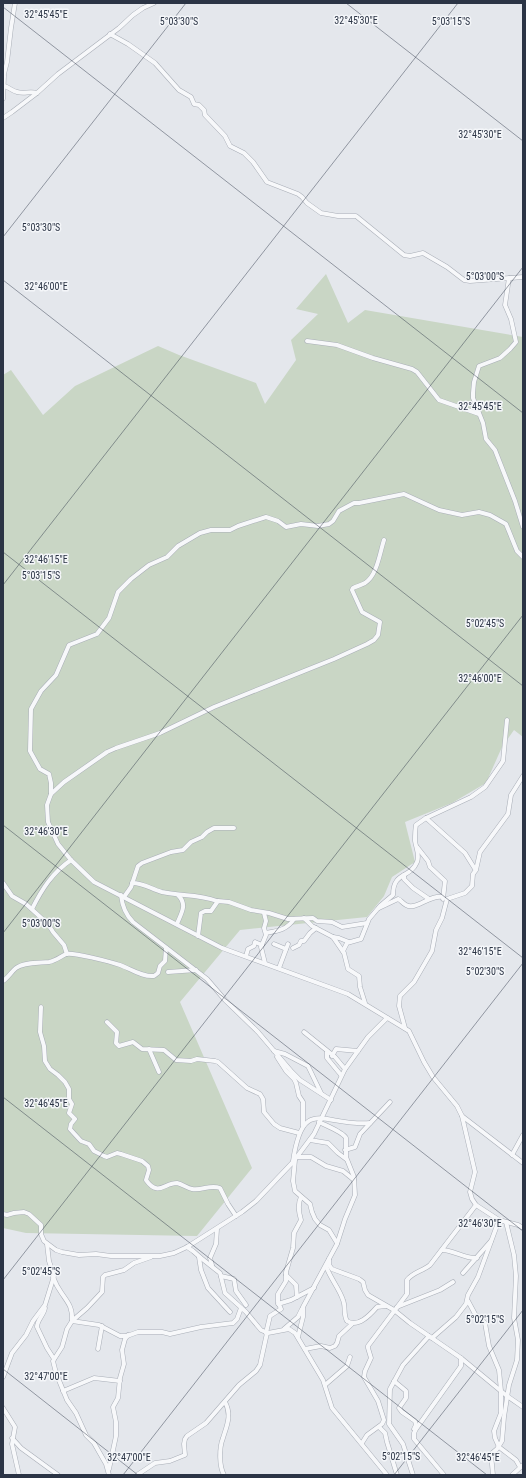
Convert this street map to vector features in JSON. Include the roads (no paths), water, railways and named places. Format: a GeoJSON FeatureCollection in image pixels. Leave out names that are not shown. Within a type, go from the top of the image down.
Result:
{"type":"FeatureCollection","features":[{"type":"Feature","properties":{"kind":"street"},"geometry":{"type":"LineString","coordinates":[[3,99],[4,77],[8,62],[15,3]]}},
{"type":"Feature","properties":{"kind":"street"},"geometry":{"type":"LineString","coordinates":[[3,118],[137,11],[154,3]]}},
{"type":"Feature","properties":{"kind":"street"},"geometry":{"type":"LineString","coordinates":[[110,34],[128,44],[155,63],[179,90],[191,97],[193,103],[204,110],[205,115],[225,136],[230,146],[244,153],[253,162],[259,173],[268,183],[302,196],[307,203],[322,213],[338,216],[356,216],[404,255],[410,256],[423,253],[447,266],[464,280],[470,281],[523,277]]}},
{"type":"Feature","properties":{"kind":"street"},"geometry":{"type":"LineString","coordinates":[[4,86],[16,92],[37,92]]}},
{"type":"Feature","properties":{"kind":"street"},"geometry":{"type":"LineString","coordinates":[[509,278],[505,305],[512,322],[516,342],[500,358],[478,368],[472,393],[484,423],[486,439],[494,448],[515,501],[523,527]]}},
{"type":"Feature","properties":{"kind":"street"},"geometry":{"type":"LineString","coordinates":[[307,341],[337,345],[373,358],[412,369],[417,372],[439,400],[480,414]]}},
{"type":"Feature","properties":{"kind":"street"},"geometry":{"type":"LineString","coordinates":[[523,557],[517,551],[506,524],[497,518],[479,512],[462,515],[440,510],[404,494],[359,504],[354,503],[338,512],[333,521],[324,525],[301,524],[286,527],[278,521],[266,516],[230,530],[211,530],[200,533],[176,548],[167,557],[149,565],[126,583],[118,592],[108,620],[95,635],[69,645],[56,675],[40,693],[30,711],[30,749],[40,769],[49,774],[51,783],[51,794],[47,805],[48,822],[58,844],[71,860],[94,882],[198,936],[228,950],[348,994],[405,1028],[412,1035],[424,1062],[433,1077],[457,1106],[462,1116],[475,1172],[470,1195],[476,1206],[499,1220],[518,1225],[523,1228]]}},
{"type":"Feature","properties":{"kind":"street"},"geometry":{"type":"LineString","coordinates":[[51,794],[64,782],[107,752],[160,733],[214,707],[341,656],[374,640],[378,635],[380,622],[362,612],[352,590],[353,588],[366,583],[369,579],[379,557],[384,540]]}},
{"type":"Feature","properties":{"kind":"street"},"geometry":{"type":"LineString","coordinates":[[304,917],[309,924],[333,937],[349,942],[361,939],[367,923],[377,909],[392,895],[396,881],[399,877],[412,869],[418,861],[415,836],[416,826],[426,818],[471,797],[485,786],[503,761],[507,720]]}},
{"type":"Feature","properties":{"kind":"street"},"geometry":{"type":"LineString","coordinates":[[405,1028],[399,1006],[400,996],[414,982],[432,951],[436,930],[442,918],[447,899],[468,891],[473,884],[473,874],[476,869],[477,860],[481,850],[508,814],[511,794],[523,776]]}},
{"type":"Feature","properties":{"kind":"street"},"geometry":{"type":"LineString","coordinates":[[426,818],[465,853],[476,869]]}},
{"type":"Feature","properties":{"kind":"street"},"geometry":{"type":"LineString","coordinates":[[123,896],[129,891],[138,866],[146,860],[182,850],[191,842],[202,837],[214,828],[234,828]]}},
{"type":"Feature","properties":{"kind":"street"},"geometry":{"type":"LineString","coordinates":[[416,847],[428,861],[430,866],[445,881],[443,897],[445,905]]}},
{"type":"Feature","properties":{"kind":"street"},"geometry":{"type":"LineString","coordinates":[[32,909],[41,892],[57,870],[71,860]]}},
{"type":"Feature","properties":{"kind":"street"},"geometry":{"type":"LineString","coordinates":[[404,875],[404,879],[413,888],[429,899]]}},
{"type":"Feature","properties":{"kind":"street"},"geometry":{"type":"LineString","coordinates":[[3,883],[12,896],[26,904],[48,924],[64,945],[67,954]]}},
{"type":"Feature","properties":{"kind":"street"},"geometry":{"type":"LineString","coordinates":[[132,883],[143,884],[158,891],[178,895],[196,895],[217,901],[229,902],[251,910],[288,919],[304,917],[313,918],[318,921],[332,922],[342,927],[367,923]]}},
{"type":"Feature","properties":{"kind":"street"},"geometry":{"type":"LineString","coordinates":[[177,924],[184,908],[182,899],[178,895]]}},
{"type":"Feature","properties":{"kind":"street"},"geometry":{"type":"LineString","coordinates":[[123,896],[124,908],[129,918],[207,979],[258,1032],[300,1080],[331,1100]]}},
{"type":"Feature","properties":{"kind":"street"},"geometry":{"type":"LineString","coordinates":[[377,909],[398,899],[406,905],[412,907],[436,896],[443,897]]}},
{"type":"Feature","properties":{"kind":"street"},"geometry":{"type":"LineString","coordinates":[[198,936],[200,913],[205,911],[210,912],[217,901]]}},
{"type":"Feature","properties":{"kind":"street"},"geometry":{"type":"LineString","coordinates":[[264,913],[266,921],[264,928],[266,935],[261,948],[265,963]]}},
{"type":"Feature","properties":{"kind":"street"},"geometry":{"type":"LineString","coordinates":[[266,933],[285,928],[290,925],[294,919]]}},
{"type":"Feature","properties":{"kind":"street"},"geometry":{"type":"LineString","coordinates":[[292,948],[299,945],[301,941],[304,941],[316,928]]}},
{"type":"Feature","properties":{"kind":"street"},"geometry":{"type":"LineString","coordinates":[[333,937],[343,951],[348,968],[359,976],[360,987],[365,1003]]}},
{"type":"Feature","properties":{"kind":"street"},"geometry":{"type":"LineString","coordinates":[[246,956],[248,949],[253,946],[255,942],[262,945]]}},
{"type":"Feature","properties":{"kind":"street"},"geometry":{"type":"LineString","coordinates":[[343,951],[346,943],[349,942]]}},
{"type":"Feature","properties":{"kind":"street"},"geometry":{"type":"LineString","coordinates":[[274,944],[286,949]]}},
{"type":"Feature","properties":{"kind":"street"},"geometry":{"type":"LineString","coordinates":[[279,968],[288,944]]}},
{"type":"Feature","properties":{"kind":"street"},"geometry":{"type":"LineString","coordinates":[[3,981],[18,967],[50,962],[67,954],[121,965],[131,971],[152,976],[157,974],[160,966],[165,962],[166,948]]}},
{"type":"Feature","properties":{"kind":"street"},"geometry":{"type":"LineString","coordinates":[[168,972],[196,970]]}},
{"type":"Feature","properties":{"kind":"street"},"geometry":{"type":"LineString","coordinates":[[41,1007],[40,1032],[44,1046],[45,1061],[50,1069],[58,1075],[69,1089],[69,1099],[72,1104],[69,1113],[75,1119],[71,1124],[71,1132],[81,1141],[89,1144],[93,1150],[104,1156],[107,1157],[121,1154],[142,1161],[149,1169],[146,1180],[150,1185],[156,1188],[160,1189],[177,1183],[192,1189],[212,1186],[220,1188],[236,1216]]}},
{"type":"Feature","properties":{"kind":"street"},"geometry":{"type":"LineString","coordinates":[[54,1359],[62,1348],[67,1329],[72,1321],[102,1292],[102,1280],[104,1276],[124,1270],[134,1263],[154,1256],[174,1252],[187,1247],[204,1235],[217,1229],[256,1201],[295,1159],[310,1140],[331,1100],[345,1068],[368,1037],[387,1018]]}},
{"type":"Feature","properties":{"kind":"street"},"geometry":{"type":"LineString","coordinates":[[107,1022],[118,1032],[116,1042],[118,1045],[133,1042],[142,1049],[164,1050],[177,1061],[191,1061],[197,1059],[218,1062],[247,1088],[260,1094],[263,1099],[264,1112],[274,1124],[280,1128],[299,1133]]}},
{"type":"Feature","properties":{"kind":"street"},"geometry":{"type":"LineString","coordinates":[[304,1032],[345,1068]]}},
{"type":"Feature","properties":{"kind":"street"},"geometry":{"type":"LineString","coordinates":[[149,1049],[159,1072]]}},
{"type":"Feature","properties":{"kind":"street"},"geometry":{"type":"LineString","coordinates":[[272,1049],[308,1066],[321,1093]]}},
{"type":"Feature","properties":{"kind":"street"},"geometry":{"type":"LineString","coordinates":[[272,1049],[286,1071],[296,1083],[303,1105],[303,1126]]}},
{"type":"Feature","properties":{"kind":"street"},"geometry":{"type":"LineString","coordinates":[[332,1056],[336,1049],[358,1051]]}},
{"type":"Feature","properties":{"kind":"street"},"geometry":{"type":"LineString","coordinates":[[327,1052],[327,1059],[341,1075]]}},
{"type":"Feature","properties":{"kind":"street"},"geometry":{"type":"LineString","coordinates":[[345,1150],[355,1147],[360,1134],[390,1102]]}},
{"type":"Feature","properties":{"kind":"street"},"geometry":{"type":"LineString","coordinates":[[462,1116],[523,1162]]}},
{"type":"Feature","properties":{"kind":"street"},"geometry":{"type":"LineString","coordinates":[[337,1244],[329,1230],[320,1225],[315,1219],[310,1204],[295,1191],[295,1159],[299,1133],[303,1126],[312,1119],[349,1123],[370,1123]]}},
{"type":"Feature","properties":{"kind":"street"},"geometry":{"type":"LineString","coordinates":[[283,1330],[298,1317],[326,1266],[337,1244],[355,1194],[354,1180],[346,1159],[346,1138],[343,1133],[332,1130],[320,1120]]}},
{"type":"Feature","properties":{"kind":"street"},"geometry":{"type":"LineString","coordinates":[[512,1155],[523,1135]]}},
{"type":"Feature","properties":{"kind":"street"},"geometry":{"type":"LineString","coordinates":[[310,1140],[328,1143],[346,1159]]}},
{"type":"Feature","properties":{"kind":"street"},"geometry":{"type":"LineString","coordinates":[[295,1159],[311,1157],[326,1166],[343,1171],[354,1180]]}},
{"type":"Feature","properties":{"kind":"street"},"geometry":{"type":"LineString","coordinates":[[138,1475],[155,1463],[170,1461],[183,1456],[185,1454],[184,1444],[187,1436],[206,1423],[239,1385],[260,1365],[270,1316],[282,1309],[278,1304],[278,1294],[286,1281],[295,1231],[301,1220],[299,1204],[301,1197]]}},
{"type":"Feature","properties":{"kind":"street"},"geometry":{"type":"LineString","coordinates":[[362,1443],[367,1435],[379,1427],[384,1421],[378,1401],[364,1377],[371,1358],[368,1348],[369,1343],[408,1292],[407,1280],[411,1276],[428,1267],[476,1206]]}},
{"type":"Feature","properties":{"kind":"street"},"geometry":{"type":"LineString","coordinates":[[3,1214],[7,1215],[24,1212],[29,1214],[41,1225],[43,1239],[47,1244],[58,1251],[111,1256],[154,1256]]}},
{"type":"Feature","properties":{"kind":"street"},"geometry":{"type":"LineString","coordinates":[[499,1220],[478,1277],[468,1295],[468,1301],[476,1314],[485,1323],[489,1346],[499,1370],[501,1413],[494,1432],[499,1447],[522,1466],[512,1475]]}},
{"type":"Feature","properties":{"kind":"street"},"geometry":{"type":"LineString","coordinates":[[493,1475],[491,1454],[499,1447],[502,1438],[509,1385],[516,1368],[518,1340],[514,1318],[516,1276],[514,1255],[506,1222]]}},
{"type":"Feature","properties":{"kind":"street"},"geometry":{"type":"LineString","coordinates":[[213,1267],[210,1258],[216,1244],[217,1229]]}},
{"type":"Feature","properties":{"kind":"street"},"geometry":{"type":"LineString","coordinates":[[463,1273],[493,1239]]}},
{"type":"Feature","properties":{"kind":"street"},"geometry":{"type":"LineString","coordinates":[[47,1244],[49,1261],[54,1273],[44,1312],[38,1321],[37,1327],[54,1359],[56,1373],[68,1402],[76,1413],[85,1433],[109,1469]]}},
{"type":"Feature","properties":{"kind":"street"},"geometry":{"type":"LineString","coordinates":[[187,1247],[220,1273],[225,1293],[242,1308],[261,1330],[266,1333],[289,1329],[298,1337],[319,1372],[325,1385],[332,1408],[387,1475]]}},
{"type":"Feature","properties":{"kind":"street"},"geometry":{"type":"LineString","coordinates":[[442,1250],[450,1251],[468,1258],[477,1258]]}},
{"type":"Feature","properties":{"kind":"street"},"geometry":{"type":"LineString","coordinates":[[199,1256],[208,1288],[230,1312]]}},
{"type":"Feature","properties":{"kind":"street"},"geometry":{"type":"LineString","coordinates":[[329,1260],[329,1265],[332,1269],[359,1279],[363,1282],[366,1293],[387,1306]]}},
{"type":"Feature","properties":{"kind":"street"},"geometry":{"type":"LineString","coordinates":[[326,1266],[329,1275],[342,1296],[345,1320],[346,1322],[352,1324]]}},
{"type":"Feature","properties":{"kind":"street"},"geometry":{"type":"LineString","coordinates":[[286,1275],[296,1285],[297,1297]]}},
{"type":"Feature","properties":{"kind":"street"},"geometry":{"type":"LineString","coordinates":[[221,1276],[234,1279],[236,1291],[246,1304]]}},
{"type":"Feature","properties":{"kind":"street"},"geometry":{"type":"LineString","coordinates":[[53,1277],[59,1289],[70,1304],[72,1310],[72,1321]]}},
{"type":"Feature","properties":{"kind":"street"},"geometry":{"type":"LineString","coordinates":[[305,1349],[321,1346],[330,1348],[337,1343],[339,1336],[352,1324],[370,1314],[377,1307],[387,1306],[396,1308],[440,1290],[454,1282]]}},
{"type":"Feature","properties":{"kind":"street"},"geometry":{"type":"LineString","coordinates":[[278,1304],[291,1300],[314,1288]]}},
{"type":"Feature","properties":{"kind":"street"},"geometry":{"type":"LineString","coordinates":[[413,1475],[403,1444],[389,1424],[390,1389],[403,1365],[431,1337],[456,1317],[468,1301]]}},
{"type":"Feature","properties":{"kind":"street"},"geometry":{"type":"LineString","coordinates":[[3,1376],[12,1353],[26,1335],[33,1321],[45,1305]]}},
{"type":"Feature","properties":{"kind":"street"},"geometry":{"type":"LineString","coordinates":[[72,1321],[96,1324],[120,1336],[138,1332],[164,1332],[170,1334],[201,1327],[231,1324],[236,1321],[242,1308]]}},
{"type":"Feature","properties":{"kind":"street"},"geometry":{"type":"LineString","coordinates":[[396,1308],[401,1316],[461,1358],[507,1396],[523,1407]]}},
{"type":"Feature","properties":{"kind":"street"},"geometry":{"type":"LineString","coordinates":[[298,1337],[303,1317],[303,1309]]}},
{"type":"Feature","properties":{"kind":"street"},"geometry":{"type":"LineString","coordinates":[[98,1349],[102,1326]]}},
{"type":"Feature","properties":{"kind":"street"},"geometry":{"type":"LineString","coordinates":[[109,1475],[116,1434],[116,1422],[113,1407],[118,1398],[124,1359],[122,1350],[125,1339],[128,1335]]}},
{"type":"Feature","properties":{"kind":"street"},"geometry":{"type":"LineString","coordinates":[[325,1385],[347,1366],[350,1357]]}},
{"type":"Feature","properties":{"kind":"street"},"geometry":{"type":"LineString","coordinates":[[415,1440],[414,1436],[416,1429],[461,1366],[461,1358]]}},
{"type":"Feature","properties":{"kind":"street"},"geometry":{"type":"LineString","coordinates":[[64,1391],[94,1378],[120,1381]]}},
{"type":"Feature","properties":{"kind":"street"},"geometry":{"type":"LineString","coordinates":[[394,1381],[406,1391],[406,1398],[399,1408],[402,1412],[415,1421],[416,1425],[412,1435],[444,1475]]}},
{"type":"Feature","properties":{"kind":"street"},"geometry":{"type":"LineString","coordinates":[[224,1475],[221,1468],[220,1457],[223,1438],[229,1421],[229,1411],[225,1402]]}},
{"type":"Feature","properties":{"kind":"street"},"geometry":{"type":"LineString","coordinates":[[3,1408],[15,1427],[12,1438],[13,1449],[20,1475]]}},
{"type":"Feature","properties":{"kind":"street"},"geometry":{"type":"LineString","coordinates":[[379,1427],[385,1433],[386,1442],[397,1475]]}},
{"type":"Feature","properties":{"kind":"street"},"geometry":{"type":"LineString","coordinates":[[12,1438],[20,1448],[58,1475]]}}]}
